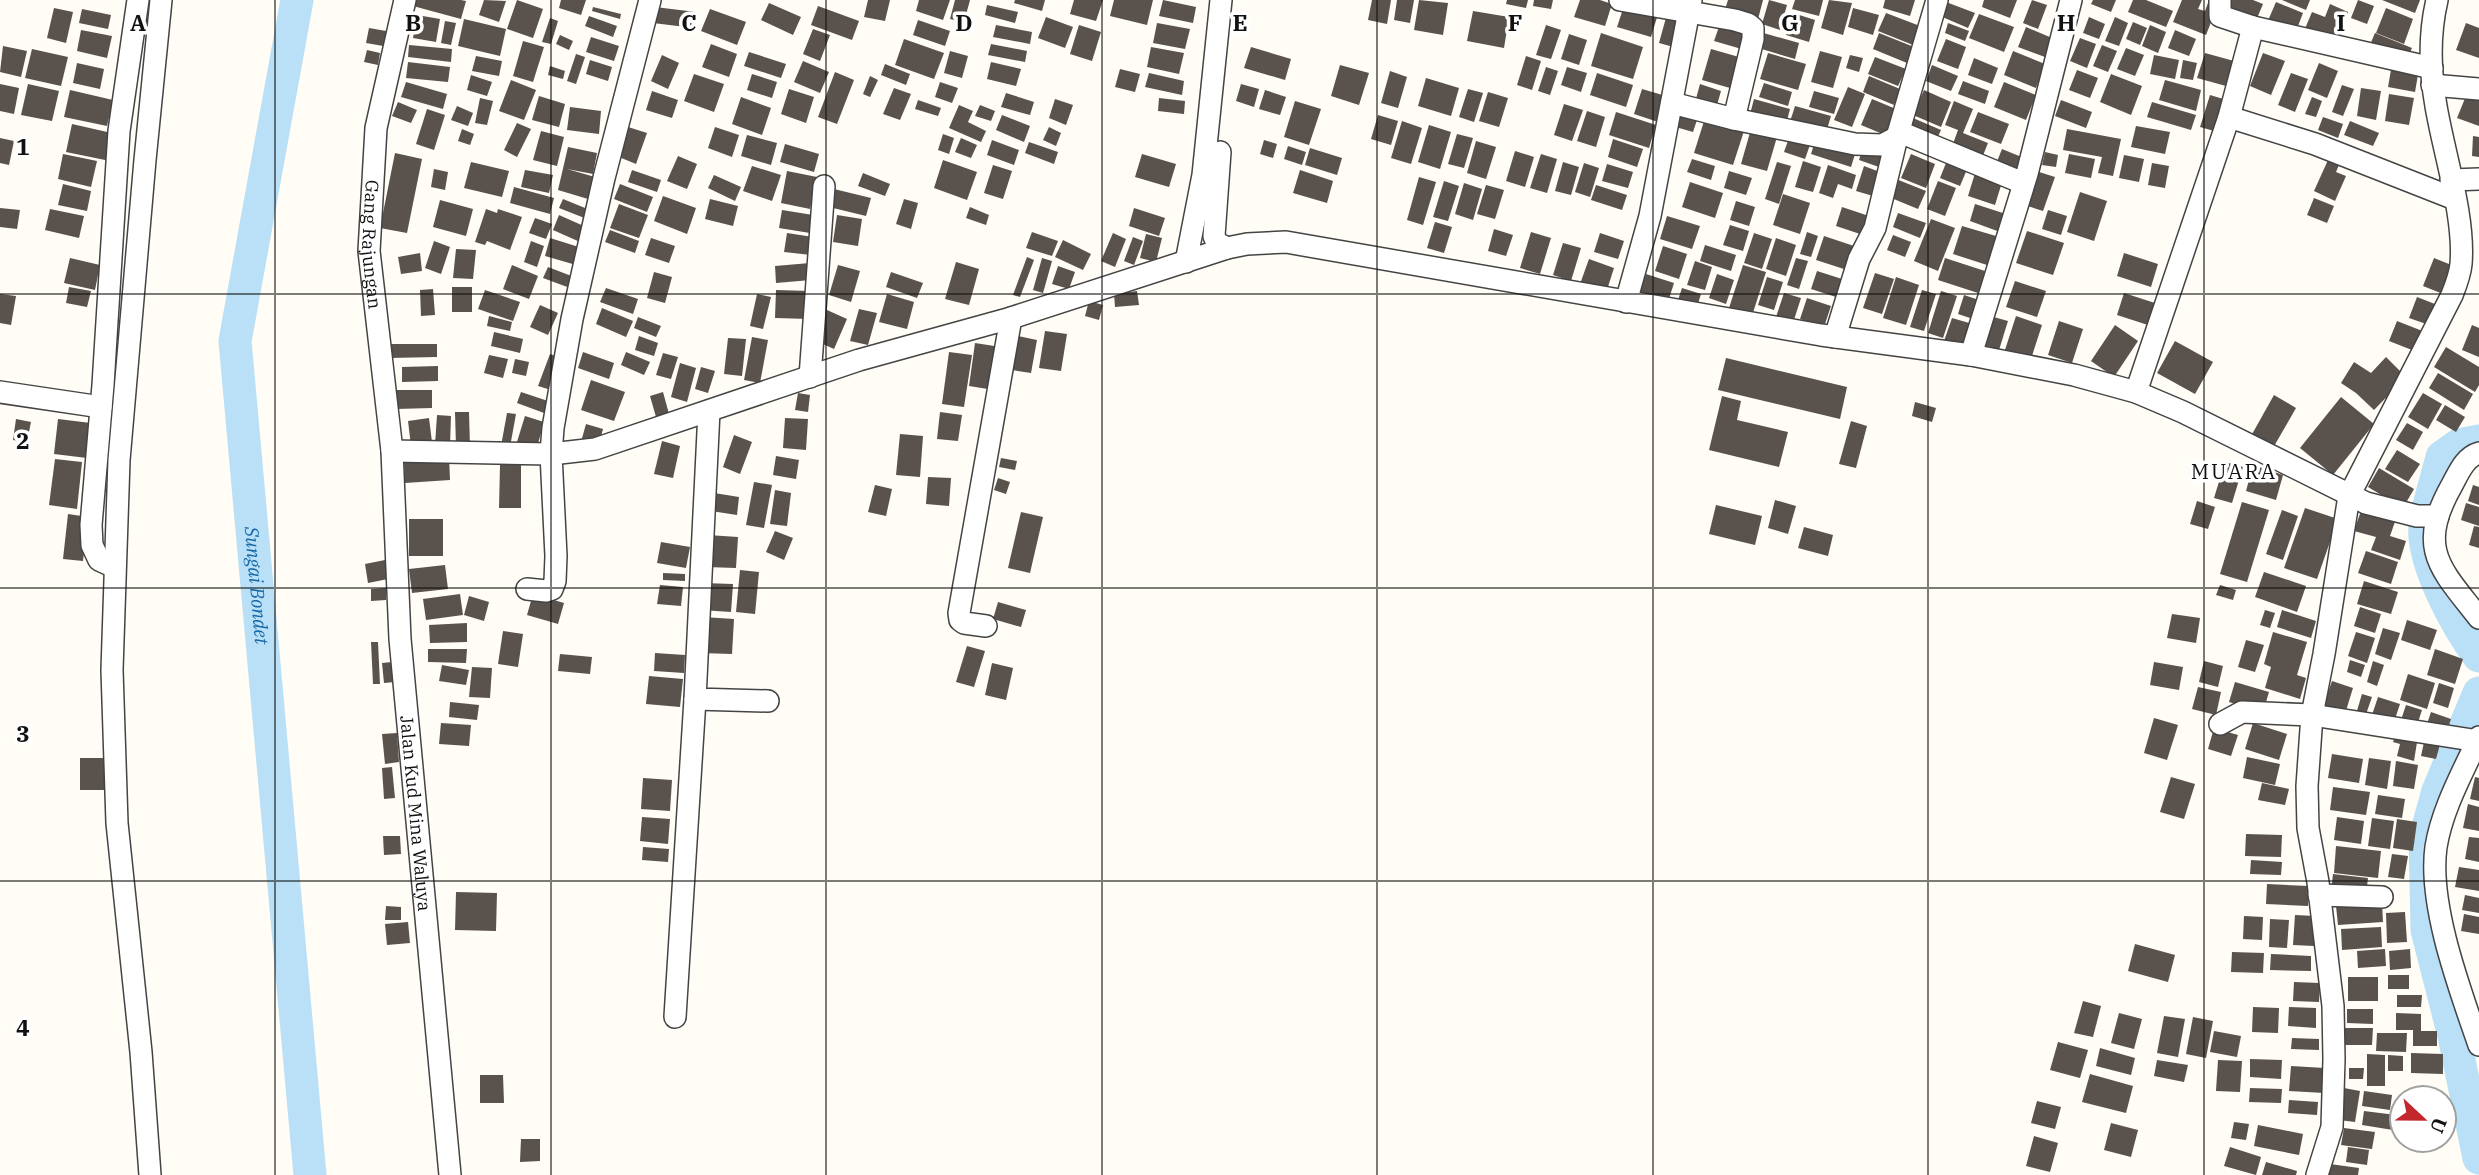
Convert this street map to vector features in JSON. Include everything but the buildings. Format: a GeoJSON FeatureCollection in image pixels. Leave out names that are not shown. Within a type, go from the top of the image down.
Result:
{"type":"FeatureCollection","features":[{"type":"Feature","properties":{"kind":"street"},"geometry":{"type":"LineString","coordinates":[[114,567],[99,560],[92,545],[91,525],[102,407],[119,131],[138,0]]}},
{"type":"Feature","properties":{"kind":"street"},"geometry":{"type":"LineString","coordinates":[[150,1175],[141,1052],[117,823],[112,670],[114,567],[124,405],[161,0]]}},
{"type":"Feature","properties":{"kind":"street","name":"Gang Rajungan"},"geometry":{"type":"LineString","coordinates":[[392,451],[369,251],[376,128],[405,0]]}},
{"type":"Feature","properties":{"kind":"street"},"geometry":{"type":"LineString","coordinates":[[527,589],[546,591],[552,589],[555,581],[551,454],[572,319],[618,117],[650,0]]}},
{"type":"Feature","properties":{"kind":"street"},"geometry":{"type":"LineString","coordinates":[[1204,255],[1221,0]]}},
{"type":"Feature","properties":{"kind":"street"},"geometry":{"type":"LineString","coordinates":[[1204,255],[1217,243],[1214,236],[1211,174],[1233,0]]}},
{"type":"Feature","properties":{"kind":"street"},"geometry":{"type":"LineString","coordinates":[[1620,0],[1690,6],[1748,24],[1753,29],[1734,120]]}},
{"type":"Feature","properties":{"kind":"street"},"geometry":{"type":"LineString","coordinates":[[1835,337],[1859,259],[1875,228],[1897,137],[1937,0]]}},
{"type":"Feature","properties":{"kind":"street"},"geometry":{"type":"LineString","coordinates":[[1971,355],[2024,183],[2070,0]]}},
{"type":"Feature","properties":{"kind":"street"},"geometry":{"type":"LineString","coordinates":[[2220,0],[2220,16],[2479,89]]}},
{"type":"Feature","properties":{"kind":"street"},"geometry":{"type":"LineString","coordinates":[[2317,1175],[2331,1134],[2334,1115],[2333,1006],[2308,828],[2312,715],[2349,496],[2452,295],[2459,275],[2461,263],[2453,190],[2432,77],[2437,0]]}},
{"type":"Feature","properties":{"kind":"street"},"geometry":{"type":"LineString","coordinates":[[1626,302],[1650,216],[1690,6]]}},
{"type":"Feature","properties":{"kind":"street"},"geometry":{"type":"LineString","coordinates":[[2136,392],[2229,117],[2253,27]]}},
{"type":"Feature","properties":{"kind":"street"},"geometry":{"type":"LineString","coordinates":[[1672,103],[1734,120],[1855,145],[1882,145],[1907,135],[2024,183]]}},
{"type":"Feature","properties":{"kind":"street"},"geometry":{"type":"LineString","coordinates":[[2229,117],[2453,190],[2479,179]]}},
{"type":"Feature","properties":{"kind":"street"},"geometry":{"type":"LineString","coordinates":[[810,377],[824,186]]}},
{"type":"Feature","properties":{"kind":"street"},"geometry":{"type":"LineString","coordinates":[[392,451],[551,454],[595,450],[859,360],[1011,318],[1204,255],[1247,244],[1286,242],[1835,337],[1971,355],[2074,375],[2136,392],[2183,412],[2349,496],[2367,503],[2429,517]]}},
{"type":"Feature","properties":{"kind":"street"},"geometry":{"type":"LineString","coordinates":[[986,626],[964,623],[960,620],[959,613],[1011,318]]}},
{"type":"Feature","properties":{"kind":"street"},"geometry":{"type":"LineString","coordinates":[[0,392],[102,407]]}},
{"type":"Feature","properties":{"kind":"street"},"geometry":{"type":"LineString","coordinates":[[675,1017],[695,699],[709,411]]}},
{"type":"Feature","properties":{"kind":"street","name":"Jalan Kud Mina Waluya"},"geometry":{"type":"LineString","coordinates":[[392,451],[400,639],[450,1175]]}},
{"type":"Feature","properties":{"kind":"street"},"geometry":{"type":"LineString","coordinates":[[2429,517],[2466,462],[2479,453]]}},
{"type":"Feature","properties":{"kind":"street"},"geometry":{"type":"LineString","coordinates":[[2429,517],[2441,570],[2479,618]]}},
{"type":"Feature","properties":{"kind":"street"},"geometry":{"type":"LineString","coordinates":[[695,699],[768,701]]}},
{"type":"Feature","properties":{"kind":"street"},"geometry":{"type":"LineString","coordinates":[[2220,724],[2242,712],[2312,715],[2468,738],[2435,860],[2437,892],[2455,976],[2479,1045]]}},
{"type":"Feature","properties":{"kind":"street"},"geometry":{"type":"LineString","coordinates":[[2319,895],[2382,897]]}},
{"type":"Feature","properties":{"kind":"waterway","name":"Sungai Bondet"},"geometry":{"type":"LineString","coordinates":[[297,0],[235,341],[310,1175]]}},
{"type":"Feature","properties":{"kind":"waterway"},"geometry":{"type":"LineString","coordinates":[[2479,441],[2459,445],[2442,457],[2425,526],[2425,541],[2435,576],[2461,629],[2479,656]]}},
{"type":"Feature","properties":{"kind":"waterway"},"geometry":{"type":"LineString","coordinates":[[2479,693],[2438,791],[2425,838],[2427,930],[2454,1036],[2479,1158]]}},
{"type":"Feature","properties":{"kind":"district","name":"MUARA"},"geometry":{"type":"Point","coordinates":[2234,471]}}]}
